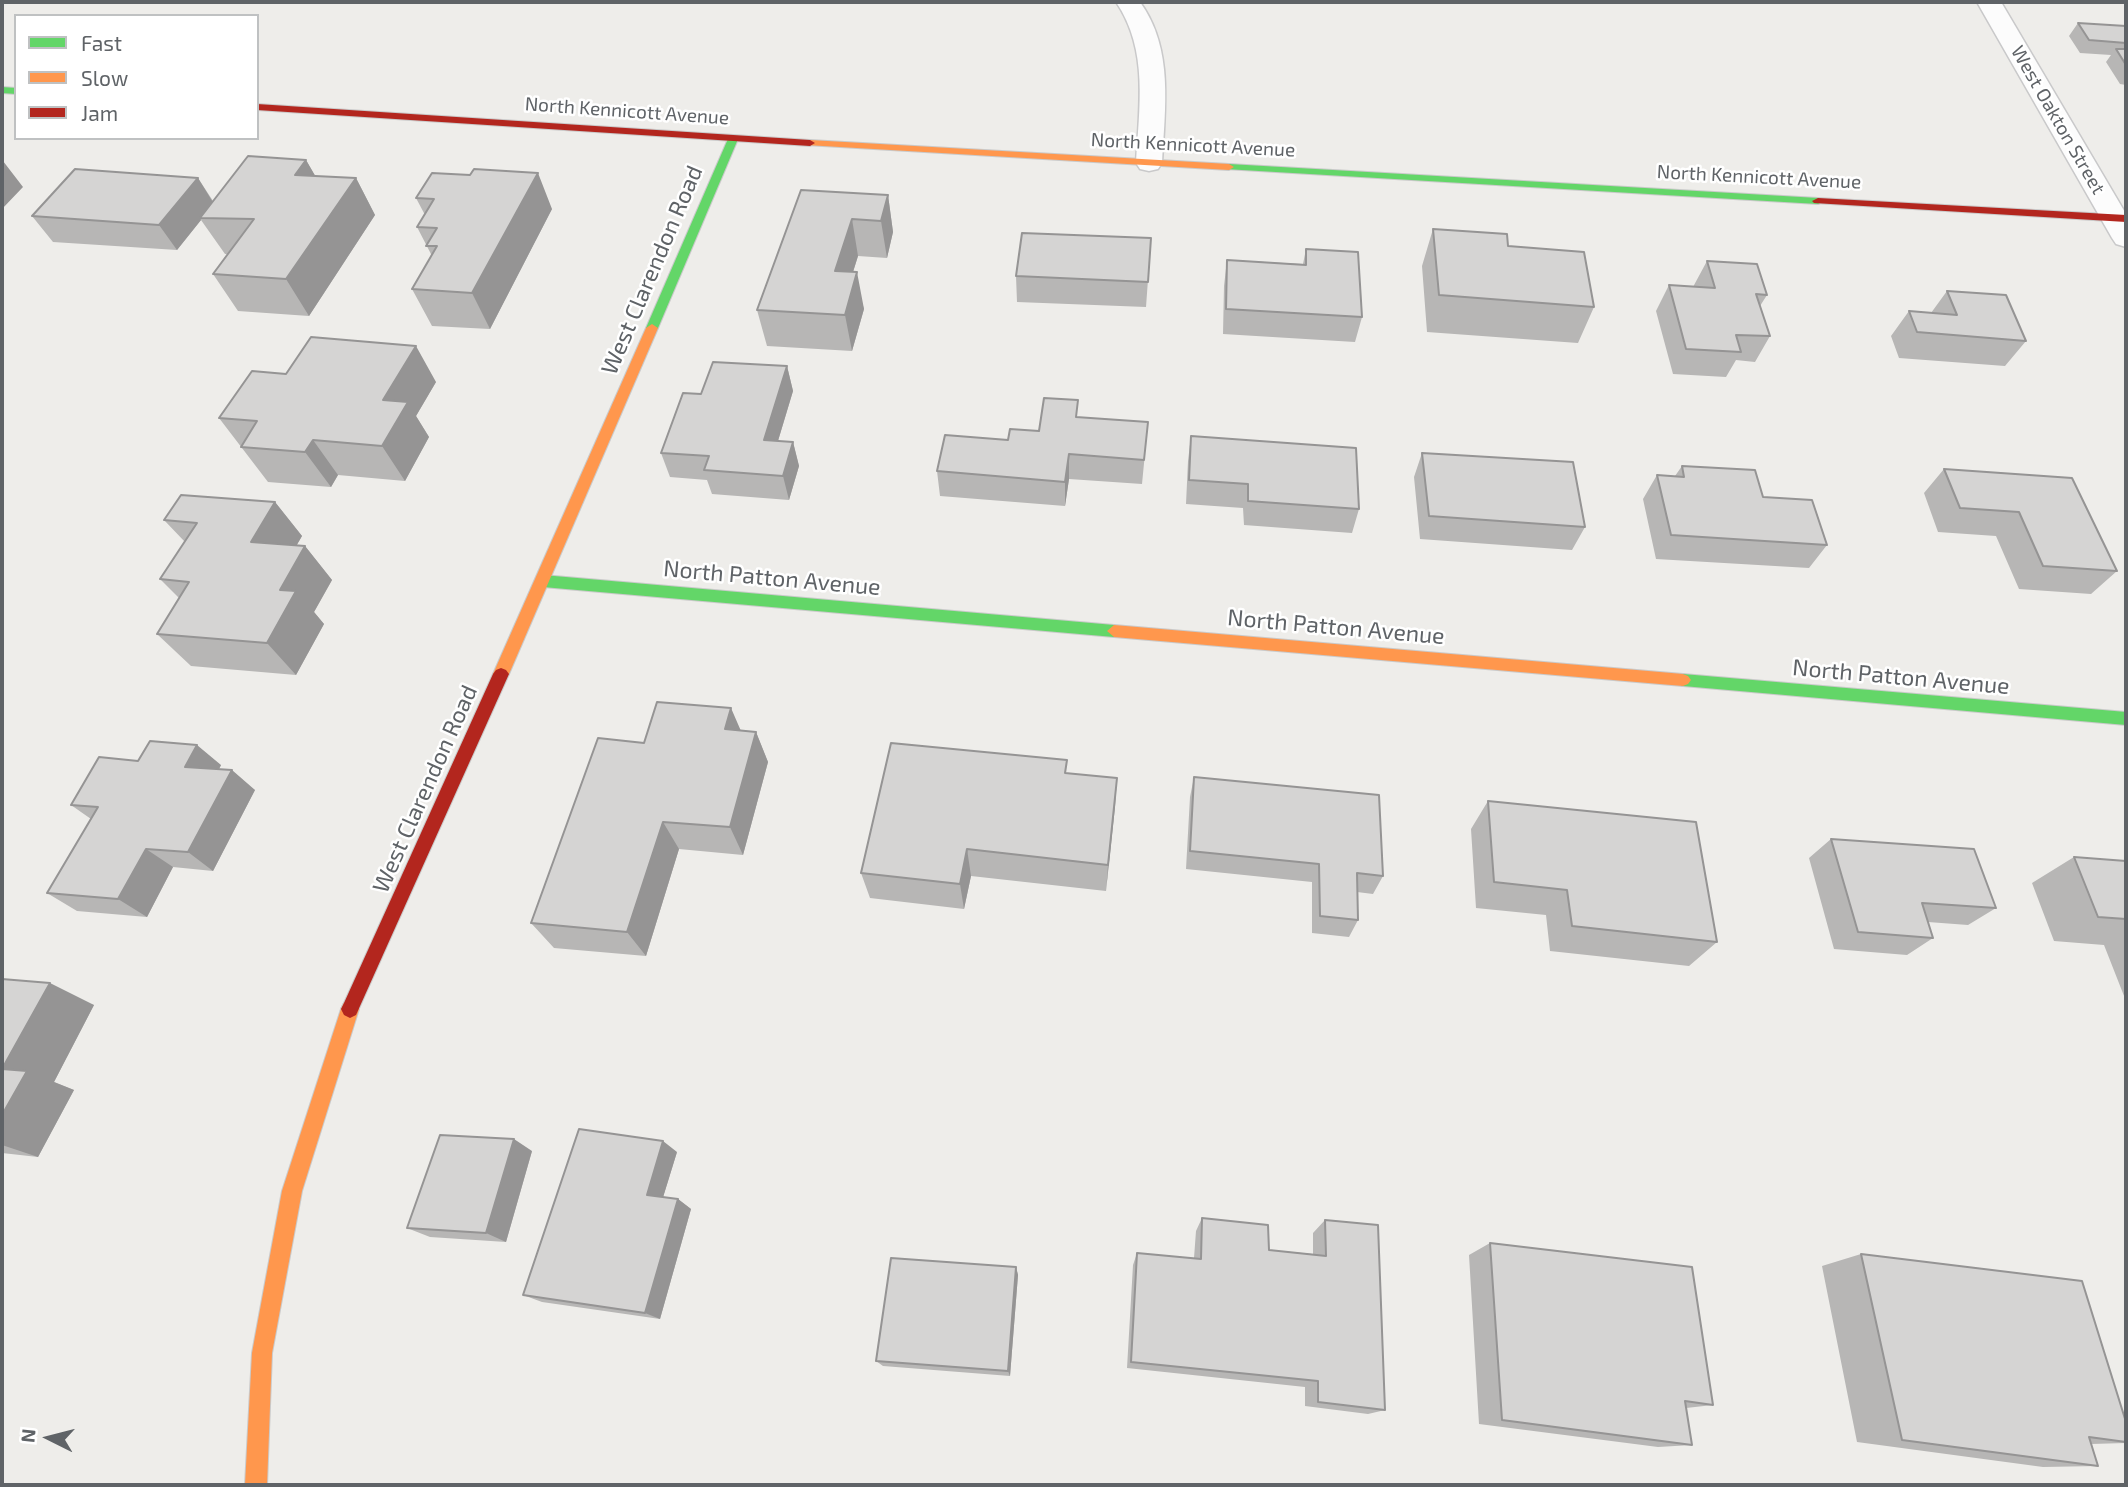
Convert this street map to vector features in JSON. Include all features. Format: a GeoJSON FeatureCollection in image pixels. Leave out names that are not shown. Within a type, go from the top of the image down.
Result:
{"type":"FeatureCollection","features":[{"type":"Feature","properties":{"kind":"street"},"geometry":{"type":"LineString","coordinates":[[1128,2],[1146,36],[1153,77],[1149,163]]}},
{"type":"Feature","properties":{"kind":"street","name":"West Oakton Street"},"geometry":{"type":"LineString","coordinates":[[1989,2],[2122,225]]}},
{"type":"Feature","properties":{"kind":"street","name":"North Kennicott Avenue"},"geometry":{"type":"LineString","coordinates":[[259,107],[2122,225]]}},
{"type":"Feature","properties":{"kind":"street","name":"West Clarendon Road"},"geometry":{"type":"LineString","coordinates":[[256,1485],[262,1353],[296,1178],[349,1012],[543,581],[733,139]]}},
{"type":"Feature","properties":{"kind":"street","name":"North Patton Avenue"},"geometry":{"type":"LineString","coordinates":[[543,581],[2126,719]]}},
{"type":"Feature","properties":{"kind":"building"},"geometry":{"type":"Polygon","coordinates":[[[2078,23],[2126,26],[2126,43],[2089,40],[2078,23]]]}},
{"type":"Feature","properties":{"kind":"building"},"geometry":{"type":"Polygon","coordinates":[[[2116,49],[2126,49],[2126,65],[2116,49]]]}},
{"type":"Feature","properties":{"kind":"building"},"geometry":{"type":"Polygon","coordinates":[[[248,156],[306,160],[295,175],[356,178],[286,279],[213,274],[254,219],[200,218],[248,156]]]}},
{"type":"Feature","properties":{"kind":"building"},"geometry":{"type":"Polygon","coordinates":[[[75,169],[198,178],[159,225],[32,216],[75,169]]]}},
{"type":"Feature","properties":{"kind":"building"},"geometry":{"type":"Polygon","coordinates":[[[474,169],[538,173],[472,293],[412,289],[437,246],[426,246],[437,228],[417,227],[434,199],[416,198],[432,173],[470,175],[474,169]]]}},
{"type":"Feature","properties":{"kind":"building"},"geometry":{"type":"Polygon","coordinates":[[[801,190],[888,195],[881,221],[852,219],[835,271],[857,272],[845,315],[757,310],[801,190]]]}},
{"type":"Feature","properties":{"kind":"building"},"geometry":{"type":"Polygon","coordinates":[[[1433,229],[1507,234],[1508,246],[1584,252],[1594,307],[1439,295],[1433,229]]]}},
{"type":"Feature","properties":{"kind":"building"},"geometry":{"type":"Polygon","coordinates":[[[1022,233],[1151,238],[1148,282],[1016,276],[1022,233]]]}},
{"type":"Feature","properties":{"kind":"building"},"geometry":{"type":"Polygon","coordinates":[[[1306,249],[1358,252],[1362,317],[1226,309],[1227,260],[1306,265],[1306,249]]]}},
{"type":"Feature","properties":{"kind":"building"},"geometry":{"type":"Polygon","coordinates":[[[1707,261],[1757,264],[1767,295],[1756,294],[1770,336],[1736,335],[1741,352],[1686,349],[1669,285],[1715,288],[1707,261]]]}},
{"type":"Feature","properties":{"kind":"building"},"geometry":{"type":"Polygon","coordinates":[[[1947,291],[2006,295],[2026,341],[1917,332],[1909,311],[1957,315],[1947,291]]]}},
{"type":"Feature","properties":{"kind":"building"},"geometry":{"type":"Polygon","coordinates":[[[311,337],[416,346],[383,400],[408,402],[382,446],[313,440],[305,452],[241,447],[257,421],[219,418],[252,371],[286,374],[311,337]]]}},
{"type":"Feature","properties":{"kind":"building"},"geometry":{"type":"Polygon","coordinates":[[[713,362],[787,366],[764,440],[793,442],[783,476],[704,470],[709,456],[661,453],[683,393],[701,394],[713,362]]]}},
{"type":"Feature","properties":{"kind":"building"},"geometry":{"type":"Polygon","coordinates":[[[1044,398],[1078,400],[1076,417],[1148,422],[1144,460],[1069,454],[1065,482],[937,471],[945,435],[1008,440],[1010,429],[1039,431],[1044,398]]]}},
{"type":"Feature","properties":{"kind":"building"},"geometry":{"type":"Polygon","coordinates":[[[1191,436],[1356,448],[1359,509],[1248,501],[1248,484],[1189,480],[1191,436]]]}},
{"type":"Feature","properties":{"kind":"building"},"geometry":{"type":"Polygon","coordinates":[[[1422,453],[1573,462],[1585,527],[1429,516],[1422,453]]]}},
{"type":"Feature","properties":{"kind":"building"},"geometry":{"type":"Polygon","coordinates":[[[1682,466],[1755,470],[1763,497],[1812,500],[1827,545],[1671,535],[1657,475],[1684,477],[1682,466]]]}},
{"type":"Feature","properties":{"kind":"building"},"geometry":{"type":"Polygon","coordinates":[[[1944,469],[2072,478],[2117,571],[2043,566],[2019,512],[1960,508],[1944,469]]]}},
{"type":"Feature","properties":{"kind":"building"},"geometry":{"type":"Polygon","coordinates":[[[181,495],[275,502],[251,542],[305,546],[280,590],[296,591],[267,643],[157,634],[189,582],[160,579],[197,523],[164,520],[181,495]]]}},
{"type":"Feature","properties":{"kind":"building"},"geometry":{"type":"Polygon","coordinates":[[[657,702],[731,708],[725,729],[756,732],[730,827],[663,822],[627,932],[531,923],[598,738],[644,743],[657,702]]]}},
{"type":"Feature","properties":{"kind":"building"},"geometry":{"type":"Polygon","coordinates":[[[150,741],[197,745],[185,767],[232,770],[188,852],[146,849],[118,899],[47,893],[98,807],[71,805],[99,757],[138,761],[150,741]]]}},
{"type":"Feature","properties":{"kind":"building"},"geometry":{"type":"Polygon","coordinates":[[[891,743],[1067,760],[1065,773],[1117,778],[1108,865],[967,849],[960,884],[861,873],[891,743]]]}},
{"type":"Feature","properties":{"kind":"building"},"geometry":{"type":"Polygon","coordinates":[[[1194,777],[1379,795],[1383,876],[1357,873],[1358,920],[1320,916],[1319,864],[1190,851],[1194,777]]]}},
{"type":"Feature","properties":{"kind":"building"},"geometry":{"type":"Polygon","coordinates":[[[1488,801],[1696,822],[1717,942],[1572,926],[1567,890],[1494,882],[1488,801]]]}},
{"type":"Feature","properties":{"kind":"building"},"geometry":{"type":"Polygon","coordinates":[[[1831,839],[1974,849],[1996,908],[1922,903],[1933,938],[1858,932],[1831,839]]]}},
{"type":"Feature","properties":{"kind":"building"},"geometry":{"type":"Polygon","coordinates":[[[2074,857],[2126,861],[2126,919],[2098,917],[2074,857]]]}},
{"type":"Feature","properties":{"kind":"building"},"geometry":{"type":"Polygon","coordinates":[[[2,979],[50,983],[2,1069],[2,979]]]}},
{"type":"Feature","properties":{"kind":"building"},"geometry":{"type":"Polygon","coordinates":[[[2,1069],[27,1071],[2,1115],[2,1069]]]}},
{"type":"Feature","properties":{"kind":"building"},"geometry":{"type":"Polygon","coordinates":[[[579,1129],[663,1141],[647,1195],[678,1199],[645,1313],[523,1295],[579,1129]]]}},
{"type":"Feature","properties":{"kind":"building"},"geometry":{"type":"Polygon","coordinates":[[[440,1135],[514,1139],[486,1233],[407,1228],[440,1135]]]}},
{"type":"Feature","properties":{"kind":"building"},"geometry":{"type":"Polygon","coordinates":[[[1202,1218],[1268,1225],[1269,1250],[1326,1256],[1325,1220],[1378,1225],[1385,1410],[1318,1402],[1318,1381],[1131,1362],[1137,1253],[1201,1259],[1202,1218]]]}},
{"type":"Feature","properties":{"kind":"building"},"geometry":{"type":"Polygon","coordinates":[[[1490,1243],[1692,1267],[1713,1405],[1685,1401],[1692,1445],[1502,1420],[1490,1243]]]}},
{"type":"Feature","properties":{"kind":"building"},"geometry":{"type":"Polygon","coordinates":[[[1861,1254],[2082,1281],[2126,1422],[2126,1442],[2089,1437],[2098,1466],[1902,1440],[1861,1254]]]}},
{"type":"Feature","properties":{"kind":"building"},"geometry":{"type":"Polygon","coordinates":[[[891,1258],[1016,1267],[1008,1371],[876,1361],[891,1258]]]}},
{"type":"Feature","properties":{"kind":"traffic: fast"},"geometry":{"type":"LineString","coordinates":[[2,90],[14,91]]}},
{"type":"Feature","properties":{"kind":"traffic: fast"},"geometry":{"type":"LineString","coordinates":[[652,328],[733,139]]}},
{"type":"Feature","properties":{"kind":"traffic: fast"},"geometry":{"type":"LineString","coordinates":[[1229,167],[1818,201]]}},
{"type":"Feature","properties":{"kind":"traffic: fast"},"geometry":{"type":"LineString","coordinates":[[543,581],[1114,631]]}},
{"type":"Feature","properties":{"kind":"traffic: fast"},"geometry":{"type":"LineString","coordinates":[[1683,680],[2126,719]]}},
{"type":"Feature","properties":{"kind":"traffic: slow"},"geometry":{"type":"LineString","coordinates":[[810,143],[1229,167]]}},
{"type":"Feature","properties":{"kind":"traffic: slow"},"geometry":{"type":"LineString","coordinates":[[501,674],[652,328]]}},
{"type":"Feature","properties":{"kind":"traffic: slow"},"geometry":{"type":"LineString","coordinates":[[1114,631],[1683,680]]}},
{"type":"Feature","properties":{"kind":"traffic: slow"},"geometry":{"type":"LineString","coordinates":[[256,1485],[262,1353],[292,1191],[350,1009]]}},
{"type":"Feature","properties":{"kind":"traffic: jam"},"geometry":{"type":"LineString","coordinates":[[259,107],[810,143]]}},
{"type":"Feature","properties":{"kind":"traffic: jam"},"geometry":{"type":"LineString","coordinates":[[1818,201],[2126,219]]}},
{"type":"Feature","properties":{"kind":"traffic: jam"},"geometry":{"type":"LineString","coordinates":[[350,1009],[501,674]]}}]}
